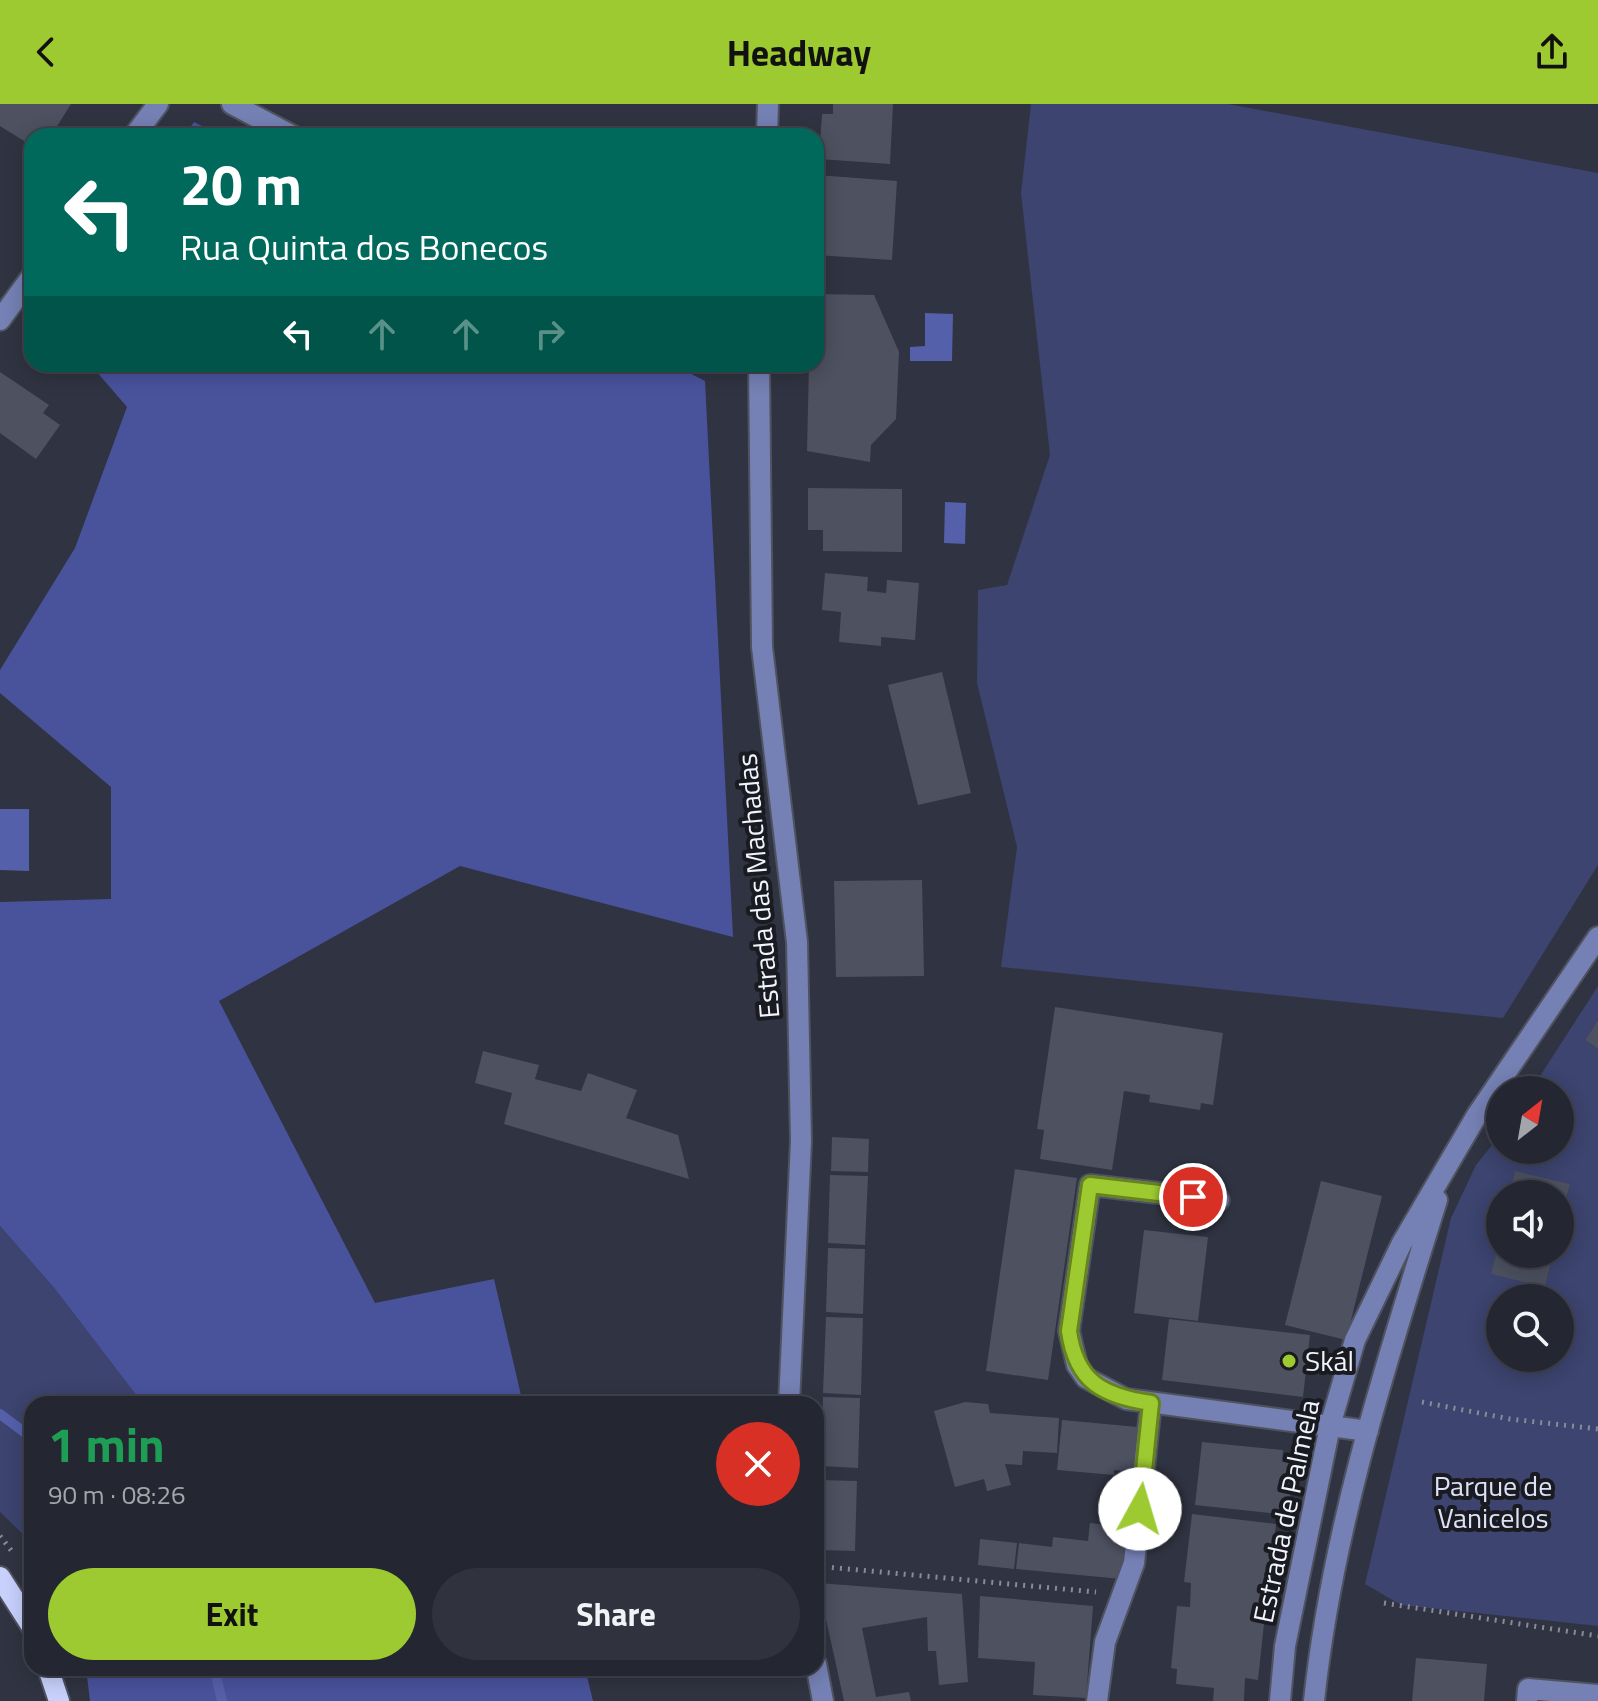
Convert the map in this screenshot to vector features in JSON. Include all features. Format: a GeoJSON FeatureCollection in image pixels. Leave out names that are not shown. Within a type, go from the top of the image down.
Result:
{"type":"FeatureCollection","features":[{"type":"Feature","properties":{"kind":"main road"},"geometry":{"type":"LineString","coordinates":[[0,1577],[24,1614]]}},
{"type":"Feature","properties":{"kind":"main road"},"geometry":{"type":"LineString","coordinates":[[51,1676],[59,1701]]}},
{"type":"Feature","properties":{"kind":"street"},"geometry":{"type":"LineString","coordinates":[[140,128],[158,104]]}},
{"type":"Feature","properties":{"kind":"street"},"geometry":{"type":"LineString","coordinates":[[232,104],[278,128]]}},
{"type":"Feature","properties":{"kind":"street"},"geometry":{"type":"LineString","coordinates":[[767,128],[768,104]]}},
{"type":"Feature","properties":{"kind":"street"},"geometry":{"type":"LineString","coordinates":[[0,320],[24,287]]}},
{"type":"Feature","properties":{"kind":"street","name":"Estrada das Machadas"},"geometry":{"type":"LineString","coordinates":[[759,372],[762,647],[797,942],[801,1155],[789,1396]]}},
{"type":"Feature","properties":{"kind":"street","name":"Estrada de Palmela"},"geometry":{"type":"LineString","coordinates":[[1280,1701],[1285,1646],[1330,1426],[1355,1340],[1402,1243],[1477,1115],[1598,937]]}},
{"type":"Feature","properties":{"kind":"street","name":"Estrada de Palmela"},"geometry":{"type":"LineString","coordinates":[[1314,1701],[1320,1644],[1368,1431],[1448,1165]]}},
{"type":"Feature","properties":{"kind":"street"},"geometry":{"type":"LineString","coordinates":[[1219,1200],[1090,1185],[1069,1331],[1071,1348],[1086,1378],[1126,1399],[1368,1431]]}},
{"type":"Feature","properties":{"kind":"street"},"geometry":{"type":"LineString","coordinates":[[1097,1701],[1105,1642],[1134,1563],[1151,1403]]}},
{"type":"Feature","properties":{"kind":"street"},"geometry":{"type":"LineString","coordinates":[[818,1676],[823,1701]]}},
{"type":"Feature","properties":{"kind":"street"},"geometry":{"type":"LineString","coordinates":[[1527,1701],[1528,1689],[1598,1695]]}},
{"type":"Feature","properties":{"kind":"path"},"geometry":{"type":"LineString","coordinates":[[1422,1402],[1510,1419],[1598,1429]]}},
{"type":"Feature","properties":{"kind":"path"},"geometry":{"type":"LineString","coordinates":[[824,1567],[1124,1595]]}},
{"type":"Feature","properties":{"kind":"path"},"geometry":{"type":"LineString","coordinates":[[1384,1603],[1598,1636]]}},
{"type":"Feature","properties":{"kind":"green space"},"geometry":{"type":"Polygon","coordinates":[[[1031,104],[1228,104],[1598,173],[1598,865],[1503,1018],[1001,967],[1017,847],[977,683],[978,590],[1007,585],[1050,455],[1021,193],[1031,104]]]}},
{"type":"Feature","properties":{"kind":"green space","name":"Parque de Vanicelos"},"geometry":{"type":"Polygon","coordinates":[[[1598,986],[1598,1020],[1585,1040],[1598,1049],[1598,1626],[1401,1605],[1365,1584],[1451,1218],[1476,1165],[1486,1152],[1486,1164],[1574,1164],[1574,1076],[1540,1076],[1598,986]],[[1515,1172],[1513,1180],[1486,1180],[1486,1268],[1493,1268],[1492,1274],[1536,1284],[1486,1284],[1486,1372],[1574,1372],[1574,1284],[1546,1284],[1550,1268],[1574,1268],[1574,1180],[1552,1180],[1515,1172]]]}},
{"type":"Feature","properties":{"kind":"green space"},"geometry":{"type":"Polygon","coordinates":[[[0,1226],[55,1289],[137,1396],[24,1396],[24,1535],[0,1512],[0,1226]]]}},
{"type":"Feature","properties":{"kind":"shaded area"},"geometry":{"type":"Polygon","coordinates":[[[194,122],[206,128],[190,128],[194,122]]]}},
{"type":"Feature","properties":{"kind":"shaded area"},"geometry":{"type":"Polygon","coordinates":[[[925,313],[953,314],[952,361],[910,361],[910,347],[925,346],[925,313]]]}},
{"type":"Feature","properties":{"kind":"shaded area"},"geometry":{"type":"Polygon","coordinates":[[[97,372],[688,372],[705,381],[733,937],[460,866],[219,1001],[375,1303],[494,1279],[521,1396],[137,1396],[55,1289],[0,1226],[0,902],[111,899],[111,787],[0,693],[0,670],[75,548],[127,407],[97,372]]]}},
{"type":"Feature","properties":{"kind":"shaded area"},"geometry":{"type":"Polygon","coordinates":[[[945,502],[966,503],[965,544],[944,543],[945,502]]]}},
{"type":"Feature","properties":{"kind":"shaded area"},"geometry":{"type":"Polygon","coordinates":[[[0,809],[29,809],[29,871],[0,870],[0,809]]]}},
{"type":"Feature","properties":{"kind":"shaded area"},"geometry":{"type":"Polygon","coordinates":[[[87,1676],[587,1676],[593,1701],[90,1701],[87,1676]]]}},
{"type":"Feature","properties":{"kind":"building"},"geometry":{"type":"Polygon","coordinates":[[[0,104],[71,104],[56,128],[24,128],[24,141],[0,126],[0,104]]]}},
{"type":"Feature","properties":{"kind":"building"},"geometry":{"type":"Polygon","coordinates":[[[833,104],[893,104],[890,164],[824,159],[822,114],[833,114],[833,104]]]}},
{"type":"Feature","properties":{"kind":"building"},"geometry":{"type":"Polygon","coordinates":[[[824,176],[897,181],[892,260],[824,256],[824,176]]]}},
{"type":"Feature","properties":{"kind":"building"},"geometry":{"type":"Polygon","coordinates":[[[824,294],[874,295],[899,352],[896,419],[871,445],[870,462],[807,451],[809,372],[824,372],[824,294]]]}},
{"type":"Feature","properties":{"kind":"building"},"geometry":{"type":"Polygon","coordinates":[[[0,372],[49,405],[43,413],[60,425],[36,459],[0,433],[0,372]]]}},
{"type":"Feature","properties":{"kind":"building"},"geometry":{"type":"Polygon","coordinates":[[[808,488],[902,489],[902,552],[823,551],[823,530],[808,530],[808,488]]]}},
{"type":"Feature","properties":{"kind":"building"},"geometry":{"type":"Polygon","coordinates":[[[825,573],[868,577],[867,591],[886,593],[887,580],[919,583],[915,640],[881,637],[881,646],[839,642],[841,612],[822,610],[825,573]]]}},
{"type":"Feature","properties":{"kind":"building"},"geometry":{"type":"Polygon","coordinates":[[[942,672],[971,793],[918,805],[888,685],[942,672]]]}},
{"type":"Feature","properties":{"kind":"building"},"geometry":{"type":"Polygon","coordinates":[[[922,880],[924,976],[836,977],[834,881],[922,880]]]}},
{"type":"Feature","properties":{"kind":"building"},"geometry":{"type":"Polygon","coordinates":[[[1055,1007],[1223,1033],[1213,1105],[1201,1103],[1200,1110],[1149,1102],[1150,1095],[1124,1091],[1112,1170],[1040,1159],[1044,1130],[1037,1129],[1055,1007]]]}},
{"type":"Feature","properties":{"kind":"building"},"geometry":{"type":"Polygon","coordinates":[[[1598,1020],[1598,1049],[1585,1040],[1598,1020]]]}},
{"type":"Feature","properties":{"kind":"building"},"geometry":{"type":"Polygon","coordinates":[[[483,1051],[539,1065],[535,1079],[581,1091],[588,1073],[637,1090],[626,1118],[678,1135],[689,1179],[504,1124],[512,1093],[475,1083],[483,1051]]]}},
{"type":"Feature","properties":{"kind":"building"},"geometry":{"type":"Polygon","coordinates":[[[832,1137],[869,1139],[868,1172],[831,1171],[832,1137]]]}},
{"type":"Feature","properties":{"kind":"building"},"geometry":{"type":"Polygon","coordinates":[[[1015,1169],[1077,1178],[1048,1380],[986,1371],[1015,1169]]]}},
{"type":"Feature","properties":{"kind":"building"},"geometry":{"type":"Polygon","coordinates":[[[1515,1171],[1553,1180],[1513,1180],[1515,1171]]]}},
{"type":"Feature","properties":{"kind":"building"},"geometry":{"type":"Polygon","coordinates":[[[830,1175],[868,1176],[865,1245],[828,1243],[830,1175]]]}},
{"type":"Feature","properties":{"kind":"building"},"geometry":{"type":"Polygon","coordinates":[[[1321,1181],[1382,1196],[1346,1340],[1285,1325],[1321,1181]]]}},
{"type":"Feature","properties":{"kind":"building"},"geometry":{"type":"Polygon","coordinates":[[[1144,1230],[1208,1237],[1198,1321],[1134,1313],[1144,1230]]]}},
{"type":"Feature","properties":{"kind":"building"},"geometry":{"type":"Polygon","coordinates":[[[828,1248],[865,1249],[863,1314],[826,1312],[828,1248]]]}},
{"type":"Feature","properties":{"kind":"building"},"geometry":{"type":"Polygon","coordinates":[[[1492,1268],[1550,1268],[1546,1284],[1491,1274],[1492,1268]]]}},
{"type":"Feature","properties":{"kind":"building"},"geometry":{"type":"Polygon","coordinates":[[[826,1317],[863,1318],[861,1395],[823,1393],[826,1317]]]}},
{"type":"Feature","properties":{"kind":"building"},"geometry":{"type":"Polygon","coordinates":[[[1169,1319],[1310,1335],[1303,1397],[1162,1380],[1169,1319]]]}},
{"type":"Feature","properties":{"kind":"building"},"geometry":{"type":"Polygon","coordinates":[[[824,1397],[860,1398],[858,1468],[824,1466],[824,1397]]]}},
{"type":"Feature","properties":{"kind":"building"},"geometry":{"type":"Polygon","coordinates":[[[965,1402],[988,1404],[990,1413],[1059,1418],[1057,1453],[1023,1451],[1022,1465],[1005,1464],[1011,1485],[987,1491],[984,1479],[955,1487],[934,1411],[965,1402]]]}},
{"type":"Feature","properties":{"kind":"building"},"geometry":{"type":"Polygon","coordinates":[[[1062,1420],[1138,1427],[1133,1472],[1114,1470],[1114,1475],[1057,1470],[1062,1420]]]}},
{"type":"Feature","properties":{"kind":"building"},"geometry":{"type":"Polygon","coordinates":[[[1202,1442],[1283,1450],[1282,1462],[1294,1462],[1288,1515],[1195,1505],[1202,1442]]]}},
{"type":"Feature","properties":{"kind":"building"},"geometry":{"type":"Polygon","coordinates":[[[824,1480],[857,1481],[855,1551],[824,1550],[824,1480]]]}},
{"type":"Feature","properties":{"kind":"building"},"geometry":{"type":"Polygon","coordinates":[[[1192,1514],[1276,1524],[1269,1588],[1261,1587],[1259,1603],[1258,1613],[1265,1614],[1258,1680],[1245,1678],[1244,1701],[1213,1701],[1214,1688],[1176,1684],[1177,1669],[1171,1668],[1177,1606],[1190,1607],[1191,1583],[1184,1582],[1192,1514]]]}},
{"type":"Feature","properties":{"kind":"building"},"geometry":{"type":"Polygon","coordinates":[[[1090,1523],[1126,1527],[1121,1579],[1016,1569],[1019,1543],[1052,1547],[1053,1537],[1088,1541],[1090,1523]]]}},
{"type":"Feature","properties":{"kind":"building"},"geometry":{"type":"Polygon","coordinates":[[[980,1539],[1017,1543],[1014,1569],[978,1565],[980,1539]]]}},
{"type":"Feature","properties":{"kind":"building"},"geometry":{"type":"Polygon","coordinates":[[[824,1583],[962,1594],[968,1682],[939,1685],[936,1651],[928,1651],[927,1617],[862,1628],[876,1697],[909,1692],[911,1701],[844,1701],[824,1610],[824,1583]]]}},
{"type":"Feature","properties":{"kind":"building"},"geometry":{"type":"Polygon","coordinates":[[[980,1596],[1093,1606],[1086,1698],[1033,1695],[1035,1662],[978,1658],[980,1596]]]}},
{"type":"Feature","properties":{"kind":"building"},"geometry":{"type":"Polygon","coordinates":[[[1416,1658],[1487,1664],[1484,1701],[1412,1701],[1416,1658]]]}},
{"type":"Feature","properties":{"kind":"waterway"},"geometry":{"type":"LineString","coordinates":[[0,1414],[24,1432]]}},
{"type":"Feature","properties":{"kind":"waterway"},"geometry":{"type":"LineString","coordinates":[[216,1676],[222,1701]]}},
{"type":"Feature","properties":{"kind":"place","name":"Skál"},"geometry":{"type":"Point","coordinates":[1289,1361]}},
{"type":"Feature","properties":{"kind":"route"},"geometry":{"type":"LineString","coordinates":[[1140,1509],[1151,1403],[1126,1399],[1086,1378],[1071,1348],[1069,1331],[1090,1185],[1193,1197]]}}]}
